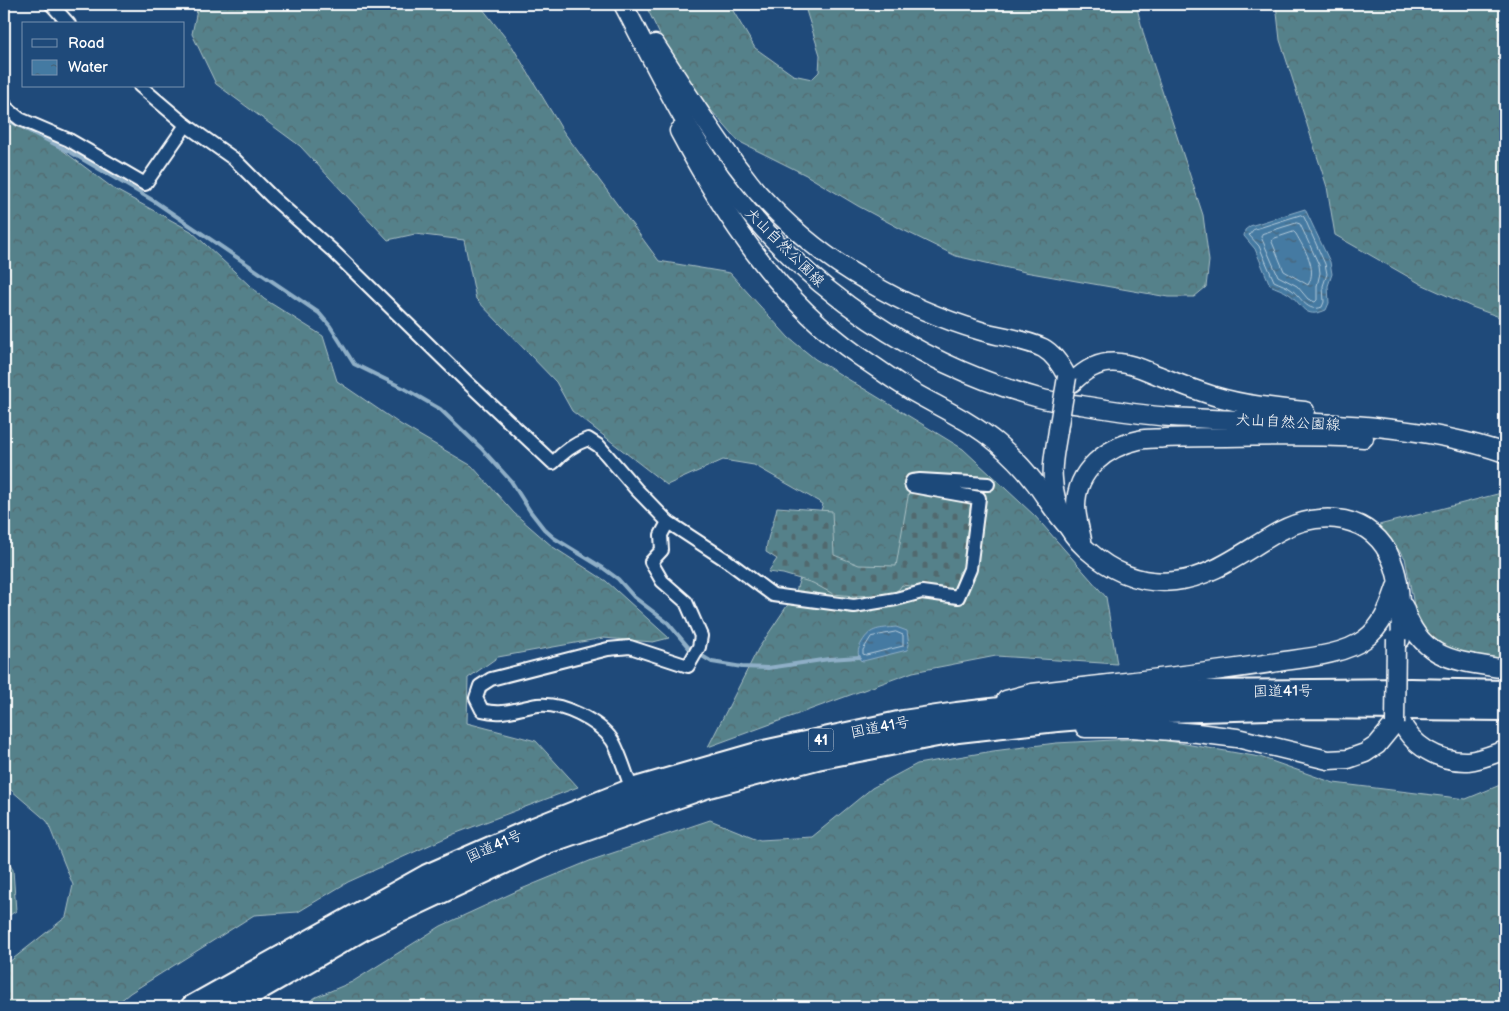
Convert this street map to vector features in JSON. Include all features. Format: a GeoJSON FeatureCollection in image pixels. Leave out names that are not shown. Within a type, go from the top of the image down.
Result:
{"type":"FeatureCollection","features":[{"type":"Feature","properties":{"kind":"highway","name":"国道41号"},"geometry":{"type":"LineString","coordinates":[[227,1007],[366,927],[548,842],[705,788],[958,722],[1084,699],[1203,692],[1410,690],[1505,692]]}},
{"type":"Feature","properties":{"kind":"highway","name":"国道41号"},"geometry":{"type":"LineString","coordinates":[[192,1007],[428,876],[534,829],[632,790],[764,752],[903,722],[1057,720],[1166,711],[1302,707],[1505,709]]}},
{"type":"Feature","properties":{"kind":"main road"},"geometry":{"type":"LineString","coordinates":[[622,5],[655,42],[721,144],[760,196],[828,257],[869,283],[911,306],[951,322],[1025,342],[1044,349],[1055,358],[1069,380],[1052,477],[1055,498],[1070,529]]}},
{"type":"Feature","properties":{"kind":"main road"},"geometry":{"type":"LineString","coordinates":[[622,5],[626,31],[700,170],[743,238],[771,274],[805,310],[857,354],[911,390],[968,422],[996,442],[1016,460],[1035,483],[1056,515],[1084,547],[1119,573],[1154,582],[1177,581],[1213,571],[1282,530],[1312,520],[1335,518],[1358,523],[1380,538],[1392,561],[1411,627],[1420,640],[1439,654],[1458,662],[1505,669]]}},
{"type":"Feature","properties":{"kind":"main road","name":"犬山自然公園線"},"geometry":{"type":"LineString","coordinates":[[622,5],[700,145],[733,193],[784,250],[826,289],[872,324],[918,350],[962,371],[1042,399],[1170,417],[1310,422],[1369,427],[1457,439],[1505,453]]}},
{"type":"Feature","properties":{"kind":"main road"},"geometry":{"type":"LineString","coordinates":[[1069,380],[1104,363],[1119,362],[1213,396],[1238,403],[1260,407],[1371,417],[1421,427],[1457,439]]}},
{"type":"Feature","properties":{"kind":"main road"},"geometry":{"type":"LineString","coordinates":[[1084,547],[1076,506],[1082,478],[1104,454],[1122,444],[1141,439],[1253,436],[1410,441],[1457,439]]}},
{"type":"Feature","properties":{"kind":"main road"},"geometry":{"type":"LineString","coordinates":[[958,722],[1046,731],[1095,727],[1164,730],[1237,738],[1328,760],[1348,759],[1365,753],[1377,744],[1397,721],[1398,582]]}},
{"type":"Feature","properties":{"kind":"main road"},"geometry":{"type":"LineString","coordinates":[[958,722],[1032,693],[1239,668],[1318,656],[1347,648],[1365,640],[1379,625],[1389,608],[1398,582]]}},
{"type":"Feature","properties":{"kind":"main road"},"geometry":{"type":"LineString","coordinates":[[1397,721],[1414,740],[1432,755],[1451,760],[1469,761],[1505,750]]}},
{"type":"Feature","properties":{"kind":"street"},"geometry":{"type":"LineString","coordinates":[[51,4],[67,22]]}},
{"type":"Feature","properties":{"kind":"street"},"geometry":{"type":"LineString","coordinates":[[142,88],[186,125],[234,159],[272,197],[333,251],[553,463],[579,442],[588,439],[599,446],[636,489],[668,522],[726,560],[773,595],[854,606],[896,599],[922,592],[958,597],[970,569],[979,498],[912,486],[910,483],[912,480],[920,480],[988,484]]}},
{"type":"Feature","properties":{"kind":"street"},"geometry":{"type":"LineString","coordinates":[[4,102],[5,107],[20,119],[69,140],[144,184],[186,125]]}},
{"type":"Feature","properties":{"kind":"street"},"geometry":{"type":"LineString","coordinates":[[632,790],[612,740],[598,726],[566,708],[551,704],[494,714],[482,710],[476,698],[480,686],[491,679],[608,649],[630,647],[688,666],[702,636],[686,602],[662,581],[652,562],[662,550],[661,535],[668,522]]}},
{"type":"Feature","properties":{"kind":"green space"},"geometry":{"type":"Polygon","coordinates":[[[206,4],[479,4],[512,46],[563,131],[659,261],[730,273],[789,338],[815,359],[963,449],[1035,516],[1106,597],[1117,664],[996,656],[913,672],[708,747],[758,649],[795,594],[823,504],[754,465],[723,460],[667,485],[572,411],[556,382],[476,299],[464,240],[415,234],[388,240],[300,146],[216,84],[192,34],[197,10],[206,4]]]}},
{"type":"Feature","properties":{"kind":"green space"},"geometry":{"type":"Polygon","coordinates":[[[645,4],[729,4],[755,48],[793,75],[812,79],[819,72],[820,55],[804,4],[1136,4],[1144,36],[1203,215],[1209,261],[1206,287],[1194,297],[1168,297],[1025,272],[956,256],[901,229],[806,175],[738,141],[704,102],[662,39],[645,4]]]}},
{"type":"Feature","properties":{"kind":"green space"},"geometry":{"type":"Polygon","coordinates":[[[1276,4],[1505,4],[1505,319],[1472,307],[1421,284],[1335,235],[1327,187],[1280,40],[1276,4]]]}},
{"type":"Feature","properties":{"kind":"green space"},"geometry":{"type":"Polygon","coordinates":[[[4,121],[37,131],[114,189],[191,231],[264,299],[323,336],[337,381],[400,424],[472,466],[514,513],[553,547],[606,581],[669,638],[653,642],[603,638],[498,657],[468,678],[467,723],[536,741],[578,787],[454,834],[348,882],[298,912],[254,915],[130,993],[113,1007],[4,1007],[4,966],[66,917],[73,885],[47,821],[4,784],[4,121]]]}},
{"type":"Feature","properties":{"kind":"green space"},"geometry":{"type":"Polygon","coordinates":[[[909,491],[971,501],[964,556],[965,567],[959,572],[956,588],[953,591],[902,585],[892,594],[854,596],[833,594],[813,583],[783,574],[768,572],[777,559],[766,552],[777,507],[832,511],[834,555],[859,565],[896,566],[909,491]]]}},
{"type":"Feature","properties":{"kind":"green space"},"geometry":{"type":"Polygon","coordinates":[[[1505,492],[1505,663],[1438,646],[1417,621],[1405,558],[1379,525],[1505,492]]]}},
{"type":"Feature","properties":{"kind":"green space"},"geometry":{"type":"Polygon","coordinates":[[[1151,738],[1260,757],[1334,783],[1466,799],[1505,783],[1505,1007],[301,1007],[316,997],[352,982],[441,926],[519,890],[592,860],[710,820],[760,840],[812,837],[872,788],[917,764],[993,751],[1056,743],[1151,738]]]}},
{"type":"Feature","properties":{"kind":"green space"},"geometry":{"type":"Polygon","coordinates":[[[4,855],[13,870],[16,911],[4,919],[4,855]]]}},
{"type":"Feature","properties":{"kind":"water"},"geometry":{"type":"Polygon","coordinates":[[[1305,209],[1330,262],[1332,274],[1328,286],[1329,303],[1326,310],[1318,313],[1304,310],[1289,294],[1270,285],[1255,249],[1244,236],[1245,230],[1250,226],[1305,209]]]}},
{"type":"Feature","properties":{"kind":"water"},"geometry":{"type":"Polygon","coordinates":[[[896,627],[907,631],[909,645],[907,650],[863,661],[860,660],[858,655],[859,649],[865,637],[872,631],[896,627]]]}},
{"type":"Feature","properties":{"kind":"waterway"},"geometry":{"type":"LineString","coordinates":[[4,118],[72,153],[154,201],[319,313],[330,326],[354,364],[440,409],[481,448],[511,481],[544,529],[554,538],[618,579],[634,597],[668,623],[689,648],[712,662],[742,667],[768,668],[829,659],[859,657]]}}]}
